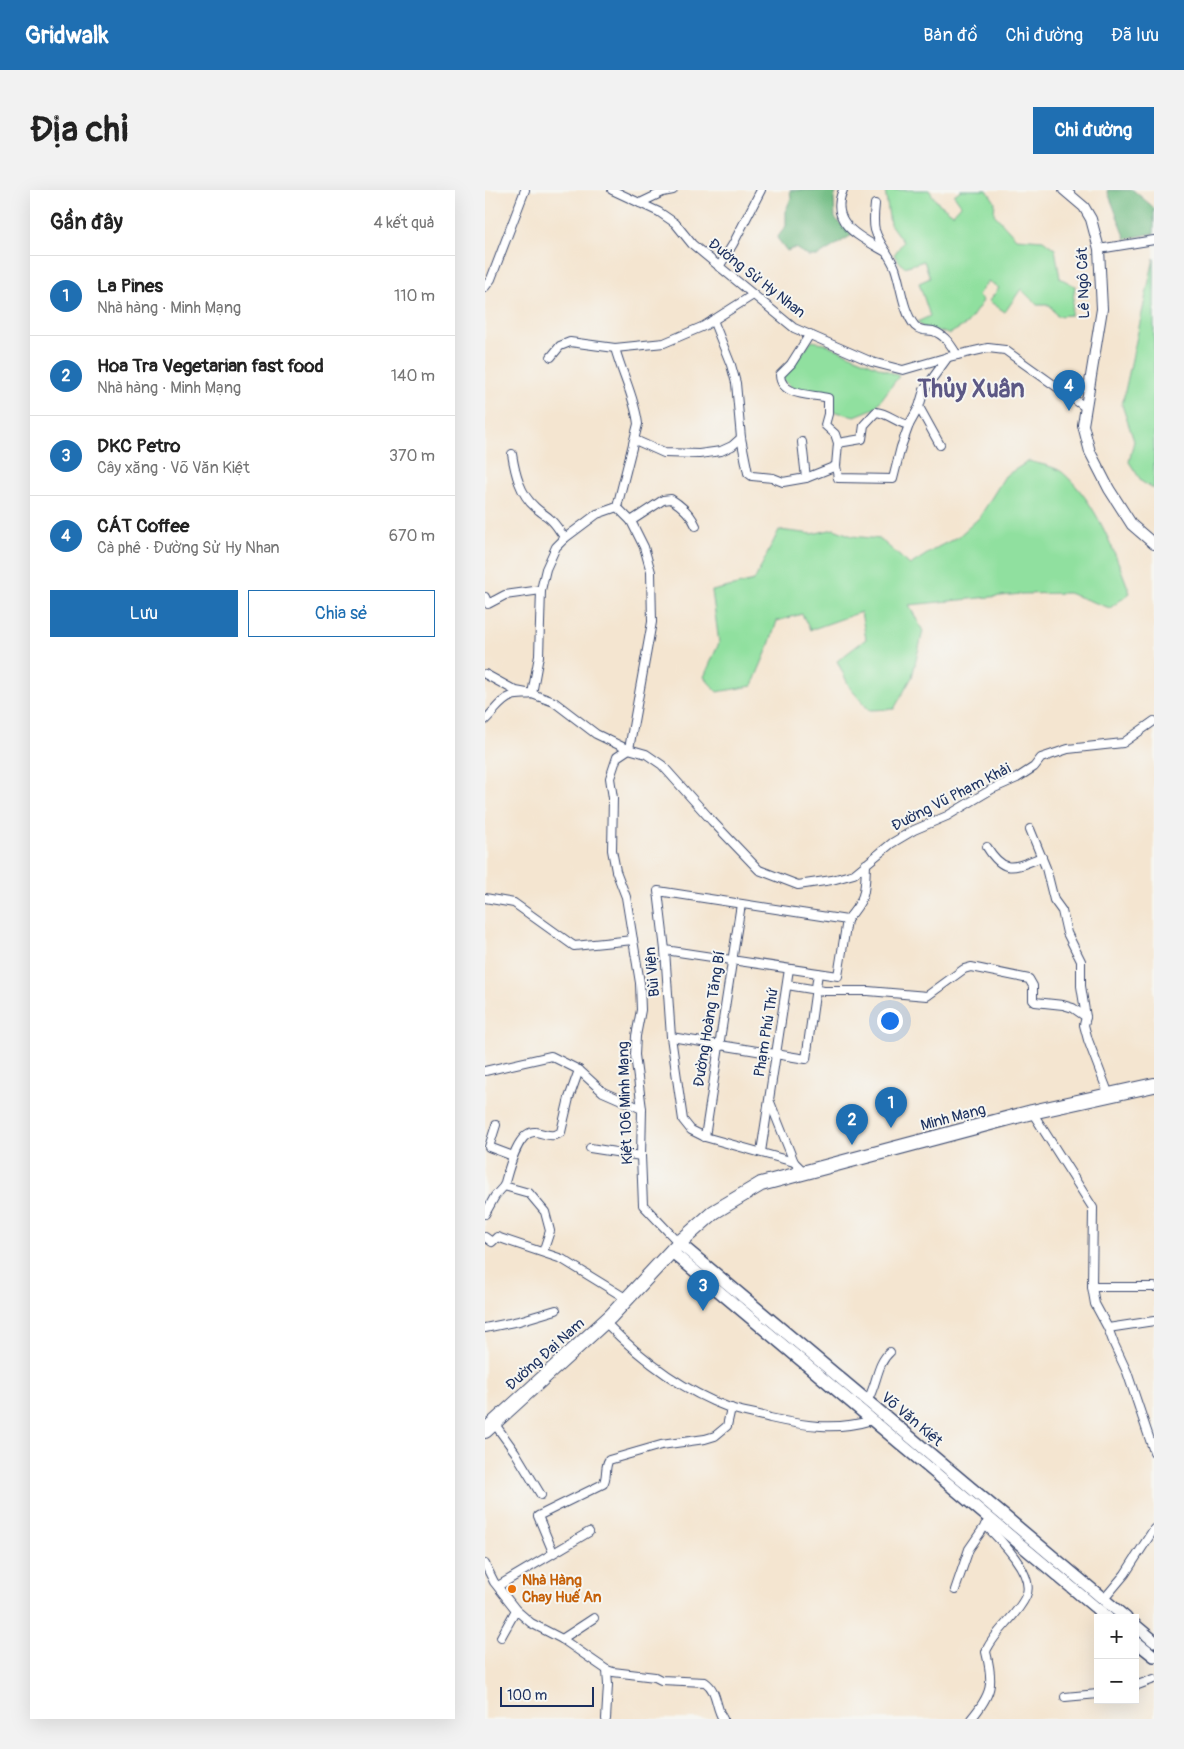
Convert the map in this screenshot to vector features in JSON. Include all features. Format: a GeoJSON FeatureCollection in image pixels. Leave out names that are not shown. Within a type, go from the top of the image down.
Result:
{"type":"FeatureCollection","features":[{"type":"Feature","properties":{"kind":"highway","name":"Minh Mạng"},"geometry":{"type":"LineString","coordinates":[[675,1247],[713,1212],[761,1184],[1033,1112],[1154,1085]]}},
{"type":"Feature","properties":{"kind":"highway"},"geometry":{"type":"LineString","coordinates":[[627,1299],[675,1247]]}},
{"type":"Feature","properties":{"kind":"highway","name":"Đường Đại Nam"},"geometry":{"type":"LineString","coordinates":[[489,1427],[605,1322],[627,1299]]}},
{"type":"Feature","properties":{"kind":"main road","name":"Võ Văn Kiệt"},"geometry":{"type":"LineString","coordinates":[[675,1247],[822,1371],[872,1420],[988,1522],[1104,1599],[1121,1614]]}},
{"type":"Feature","properties":{"kind":"main road","name":"Võ Văn Kiệt"},"geometry":{"type":"LineString","coordinates":[[822,1371],[867,1400],[1057,1567],[1104,1614]]}},
{"type":"Feature","properties":{"kind":"main road"},"geometry":{"type":"LineString","coordinates":[[1139,1628],[1154,1641]]}},
{"type":"Feature","properties":{"kind":"main road"},"geometry":{"type":"LineString","coordinates":[[1139,1644],[1154,1656]]}},
{"type":"Feature","properties":{"kind":"street"},"geometry":{"type":"LineString","coordinates":[[485,287],[491,279],[525,190]]}},
{"type":"Feature","properties":{"kind":"street","name":"Đường Sử Hy Nhan"},"geometry":{"type":"LineString","coordinates":[[612,190],[659,212],[675,224],[692,244],[795,328],[872,362],[903,370],[988,348],[1005,350],[1085,407]]}},
{"type":"Feature","properties":{"kind":"street"},"geometry":{"type":"LineString","coordinates":[[640,203],[663,192],[673,190]]}},
{"type":"Feature","properties":{"kind":"street"},"geometry":{"type":"LineString","coordinates":[[719,266],[733,244],[761,190]]}},
{"type":"Feature","properties":{"kind":"street"},"geometry":{"type":"LineString","coordinates":[[843,190],[839,197],[838,210],[843,221],[861,237],[887,253]]}},
{"type":"Feature","properties":{"kind":"street","name":"Lê Ngô Cát"},"geometry":{"type":"LineString","coordinates":[[1064,190],[1084,206],[1091,219],[1099,250],[1102,309],[1083,425],[1090,452],[1109,489],[1132,525],[1154,544]]}},
{"type":"Feature","properties":{"kind":"street"},"geometry":{"type":"LineString","coordinates":[[875,204],[874,219],[876,231],[894,266],[910,320],[923,331],[943,336],[948,340],[957,355]]}},
{"type":"Feature","properties":{"kind":"street"},"geometry":{"type":"LineString","coordinates":[[1099,250],[1154,240]]}},
{"type":"Feature","properties":{"kind":"street"},"geometry":{"type":"LineString","coordinates":[[551,357],[560,346],[570,342],[615,348],[664,343],[713,320],[753,295]]}},
{"type":"Feature","properties":{"kind":"street"},"geometry":{"type":"LineString","coordinates":[[713,320],[736,383],[741,438],[749,475],[773,478],[783,482],[806,478],[836,466]]}},
{"type":"Feature","properties":{"kind":"street"},"geometry":{"type":"LineString","coordinates":[[809,334],[791,364],[779,378],[784,386],[795,392],[828,398],[828,414],[825,425],[835,434],[838,443],[836,466],[838,478],[893,479],[901,447],[909,425],[919,407],[924,390],[948,357]]}},
{"type":"Feature","properties":{"kind":"street"},"geometry":{"type":"LineString","coordinates":[[615,348],[637,413],[638,424],[617,507]]}},
{"type":"Feature","properties":{"kind":"street"},"geometry":{"type":"LineString","coordinates":[[919,407],[940,445]]}},
{"type":"Feature","properties":{"kind":"street"},"geometry":{"type":"LineString","coordinates":[[838,443],[862,439],[864,424],[876,412],[909,425]]}},
{"type":"Feature","properties":{"kind":"street"},"geometry":{"type":"LineString","coordinates":[[635,440],[664,454],[699,454],[721,451],[741,438]]}},
{"type":"Feature","properties":{"kind":"street"},"geometry":{"type":"LineString","coordinates":[[802,442],[806,478]]}},
{"type":"Feature","properties":{"kind":"street"},"geometry":{"type":"LineString","coordinates":[[512,454],[515,472],[523,491],[532,505],[549,518],[565,538]]}},
{"type":"Feature","properties":{"kind":"street"},"geometry":{"type":"LineString","coordinates":[[631,521],[663,500],[671,499],[693,518],[696,526]]}},
{"type":"Feature","properties":{"kind":"street"},"geometry":{"type":"LineString","coordinates":[[617,507],[631,521],[644,548],[651,572],[652,622],[629,749]]}},
{"type":"Feature","properties":{"kind":"street"},"geometry":{"type":"LineString","coordinates":[[485,720],[501,702],[513,695],[532,694],[539,656],[541,590],[548,564],[556,547],[597,514],[617,507]]}},
{"type":"Feature","properties":{"kind":"street"},"geometry":{"type":"LineString","coordinates":[[485,598],[488,604],[505,595],[541,590]]}},
{"type":"Feature","properties":{"kind":"street","name":"Đường Vũ Phạm Khải"},"geometry":{"type":"LineString","coordinates":[[485,674],[517,691],[554,702],[595,734],[629,749],[646,754],[663,765],[712,821],[759,870],[798,884],[832,880],[854,874],[892,843],[914,830],[947,816],[992,789],[1026,774],[1041,758],[1068,749],[1123,743],[1154,721]]}},
{"type":"Feature","properties":{"kind":"street","name":"Kiệt 106 Minh Mạng"},"geometry":{"type":"LineString","coordinates":[[629,749],[617,757],[610,778],[613,798],[612,850],[615,871],[626,897],[640,983],[641,1010],[636,1036],[635,1055],[642,1109],[643,1204],[675,1247]]}},
{"type":"Feature","properties":{"kind":"street"},"geometry":{"type":"LineString","coordinates":[[1030,829],[1042,857],[1054,900],[1063,914],[1067,933],[1081,961],[1081,986],[1086,1017],[1086,1033],[1109,1096]]}},
{"type":"Feature","properties":{"kind":"street"},"geometry":{"type":"LineString","coordinates":[[987,847],[996,861],[1007,867],[1017,866],[1042,857]]}},
{"type":"Feature","properties":{"kind":"street"},"geometry":{"type":"LineString","coordinates":[[665,950],[838,976],[847,920],[860,905],[864,895],[866,864]]}},
{"type":"Feature","properties":{"kind":"street","name":"Bùi Viện"},"geometry":{"type":"LineString","coordinates":[[794,1162],[705,1137],[691,1130],[683,1120],[671,1037],[665,950],[658,891],[847,920]]}},
{"type":"Feature","properties":{"kind":"street"},"geometry":{"type":"LineString","coordinates":[[485,898],[514,904],[574,946],[633,940]]}},
{"type":"Feature","properties":{"kind":"street","name":"Đường Hoàng Tăng Bí"},"geometry":{"type":"LineString","coordinates":[[705,1137],[741,904]]}},
{"type":"Feature","properties":{"kind":"street"},"geometry":{"type":"LineString","coordinates":[[787,985],[816,989],[927,996],[963,970],[971,967],[1029,979],[1032,981],[1033,1000],[1035,1002],[1063,1005],[1073,1008],[1086,1017]]}},
{"type":"Feature","properties":{"kind":"street","name":"Phạm Phú Thứ"},"geometry":{"type":"LineString","coordinates":[[761,1152],[789,969]]}},
{"type":"Feature","properties":{"kind":"street"},"geometry":{"type":"LineString","coordinates":[[671,1037],[806,1059],[818,973]]}},
{"type":"Feature","properties":{"kind":"street"},"geometry":{"type":"LineString","coordinates":[[485,1071],[551,1056],[579,1070],[603,1092],[642,1109]]}},
{"type":"Feature","properties":{"kind":"street"},"geometry":{"type":"LineString","coordinates":[[485,1214],[495,1196],[504,1186],[513,1156],[523,1138],[533,1132],[551,1136],[561,1132],[569,1098],[579,1070]]}},
{"type":"Feature","properties":{"kind":"street","name":"Phạm Phú Thứ"},"geometry":{"type":"LineString","coordinates":[[769,1100],[794,1162],[805,1173]]}},
{"type":"Feature","properties":{"kind":"street"},"geometry":{"type":"LineString","coordinates":[[1033,1112],[1093,1208],[1092,1287],[1095,1304],[1108,1328],[1136,1394],[1153,1449]]}},
{"type":"Feature","properties":{"kind":"street"},"geometry":{"type":"LineString","coordinates":[[496,1125],[489,1147],[513,1156]]}},
{"type":"Feature","properties":{"kind":"street"},"geometry":{"type":"LineString","coordinates":[[590,1148],[641,1156]]}},
{"type":"Feature","properties":{"kind":"street"},"geometry":{"type":"LineString","coordinates":[[504,1186],[529,1193],[545,1212],[550,1231],[543,1252]]}},
{"type":"Feature","properties":{"kind":"street"},"geometry":{"type":"LineString","coordinates":[[485,1237],[492,1242],[497,1237],[562,1259],[627,1299]]}},
{"type":"Feature","properties":{"kind":"street"},"geometry":{"type":"LineString","coordinates":[[1092,1287],[1154,1287]]}},
{"type":"Feature","properties":{"kind":"street"},"geometry":{"type":"LineString","coordinates":[[485,1328],[519,1321],[556,1310]]}},
{"type":"Feature","properties":{"kind":"street"},"geometry":{"type":"LineString","coordinates":[[1108,1328],[1154,1321]]}},
{"type":"Feature","properties":{"kind":"street"},"geometry":{"type":"LineString","coordinates":[[605,1322],[624,1341],[667,1374],[700,1394],[731,1408],[790,1423],[813,1426],[847,1426],[872,1420]]}},
{"type":"Feature","properties":{"kind":"street"},"geometry":{"type":"LineString","coordinates":[[867,1400],[871,1395],[884,1359],[890,1352]]}},
{"type":"Feature","properties":{"kind":"street"},"geometry":{"type":"LineString","coordinates":[[553,1552],[538,1516],[603,1484],[609,1460],[661,1445],[715,1436],[727,1426],[731,1408]]}},
{"type":"Feature","properties":{"kind":"street"},"geometry":{"type":"LineString","coordinates":[[489,1427],[515,1452],[541,1495]]}},
{"type":"Feature","properties":{"kind":"street"},"geometry":{"type":"LineString","coordinates":[[955,1590],[969,1549],[988,1522],[1017,1561],[1026,1581],[1027,1593],[1020,1606],[987,1648],[986,1652],[992,1678],[991,1688],[971,1719]]}},
{"type":"Feature","properties":{"kind":"street"},"geometry":{"type":"LineString","coordinates":[[1104,1599],[1125,1574],[1154,1529]]}},
{"type":"Feature","properties":{"kind":"street"},"geometry":{"type":"LineString","coordinates":[[497,1586],[589,1532]]}},
{"type":"Feature","properties":{"kind":"street"},"geometry":{"type":"LineString","coordinates":[[485,1564],[497,1586],[516,1610],[531,1623],[562,1638],[607,1670],[655,1677],[661,1680],[705,1682],[713,1692],[718,1710],[723,1719]]}},
{"type":"Feature","properties":{"kind":"street"},"geometry":{"type":"LineString","coordinates":[[501,1637],[516,1610]]}},
{"type":"Feature","properties":{"kind":"street"},"geometry":{"type":"LineString","coordinates":[[562,1638],[594,1618]]}},
{"type":"Feature","properties":{"kind":"street"},"geometry":{"type":"LineString","coordinates":[[606,1719],[607,1670]]}},
{"type":"Feature","properties":{"kind":"street"},"geometry":{"type":"LineString","coordinates":[[1139,1685],[1154,1679]]}},
{"type":"Feature","properties":{"kind":"street"},"geometry":{"type":"LineString","coordinates":[[1065,1698],[1094,1694]]}},
{"type":"Feature","properties":{"kind":"green space"},"geometry":{"type":"Polygon","coordinates":[[[790,190],[837,190],[834,199],[835,218],[852,235],[818,256],[808,256],[795,248],[787,251],[777,238],[786,226],[786,210],[791,198],[790,190]]]}},
{"type":"Feature","properties":{"kind":"green space"},"geometry":{"type":"Polygon","coordinates":[[[885,190],[929,190],[937,202],[953,214],[961,205],[954,195],[961,190],[987,190],[995,202],[994,214],[1016,238],[1043,240],[1055,249],[1060,278],[1075,286],[1071,315],[1057,316],[1050,305],[1037,305],[1021,289],[1005,312],[989,301],[999,288],[988,281],[978,295],[983,301],[967,324],[949,334],[923,327],[917,322],[930,316],[919,283],[930,278],[924,261],[904,267],[894,255],[903,242],[890,224],[885,190]]]}},
{"type":"Feature","properties":{"kind":"green space"},"geometry":{"type":"Polygon","coordinates":[[[1107,190],[1133,190],[1152,206],[1154,209],[1154,233],[1126,239],[1107,190]]]}},
{"type":"Feature","properties":{"kind":"green space"},"geometry":{"type":"Polygon","coordinates":[[[1154,258],[1154,489],[1142,482],[1129,462],[1134,441],[1122,405],[1154,258]]]}},
{"type":"Feature","properties":{"kind":"green space"},"geometry":{"type":"Polygon","coordinates":[[[812,341],[823,343],[899,376],[875,408],[855,416],[831,411],[830,395],[799,390],[782,378],[812,341]]]}},
{"type":"Feature","properties":{"kind":"green space"},"geometry":{"type":"Polygon","coordinates":[[[1029,461],[1062,472],[1074,484],[1095,512],[1111,544],[1130,593],[1110,608],[1068,593],[1021,594],[909,605],[923,631],[912,677],[894,709],[869,710],[850,688],[837,661],[866,639],[861,612],[810,630],[802,614],[777,621],[752,686],[717,692],[704,677],[719,643],[712,591],[754,581],[779,530],[812,534],[834,529],[852,536],[880,539],[910,565],[958,537],[979,518],[1005,476],[1029,461]]]}},
{"type":"Feature","properties":{"kind":"place","name":"CÁT Coffee"},"geometry":{"type":"Point","coordinates":[1069,411]}},
{"type":"Feature","properties":{"kind":"place","name":"La Pines"},"geometry":{"type":"Point","coordinates":[891,1128]}},
{"type":"Feature","properties":{"kind":"place","name":"Hoa Tra Vegetarian fast food"},"geometry":{"type":"Point","coordinates":[852,1145]}},
{"type":"Feature","properties":{"kind":"place","name":"DKC Petro"},"geometry":{"type":"Point","coordinates":[703,1311]}},
{"type":"Feature","properties":{"kind":"place","name":"Nhà Hàng Chay Huế An"},"geometry":{"type":"Point","coordinates":[512,1589]}},
{"type":"Feature","properties":{"kind":"district","name":"Thủy Xuân"},"geometry":{"type":"Point","coordinates":[971,388]}}]}
